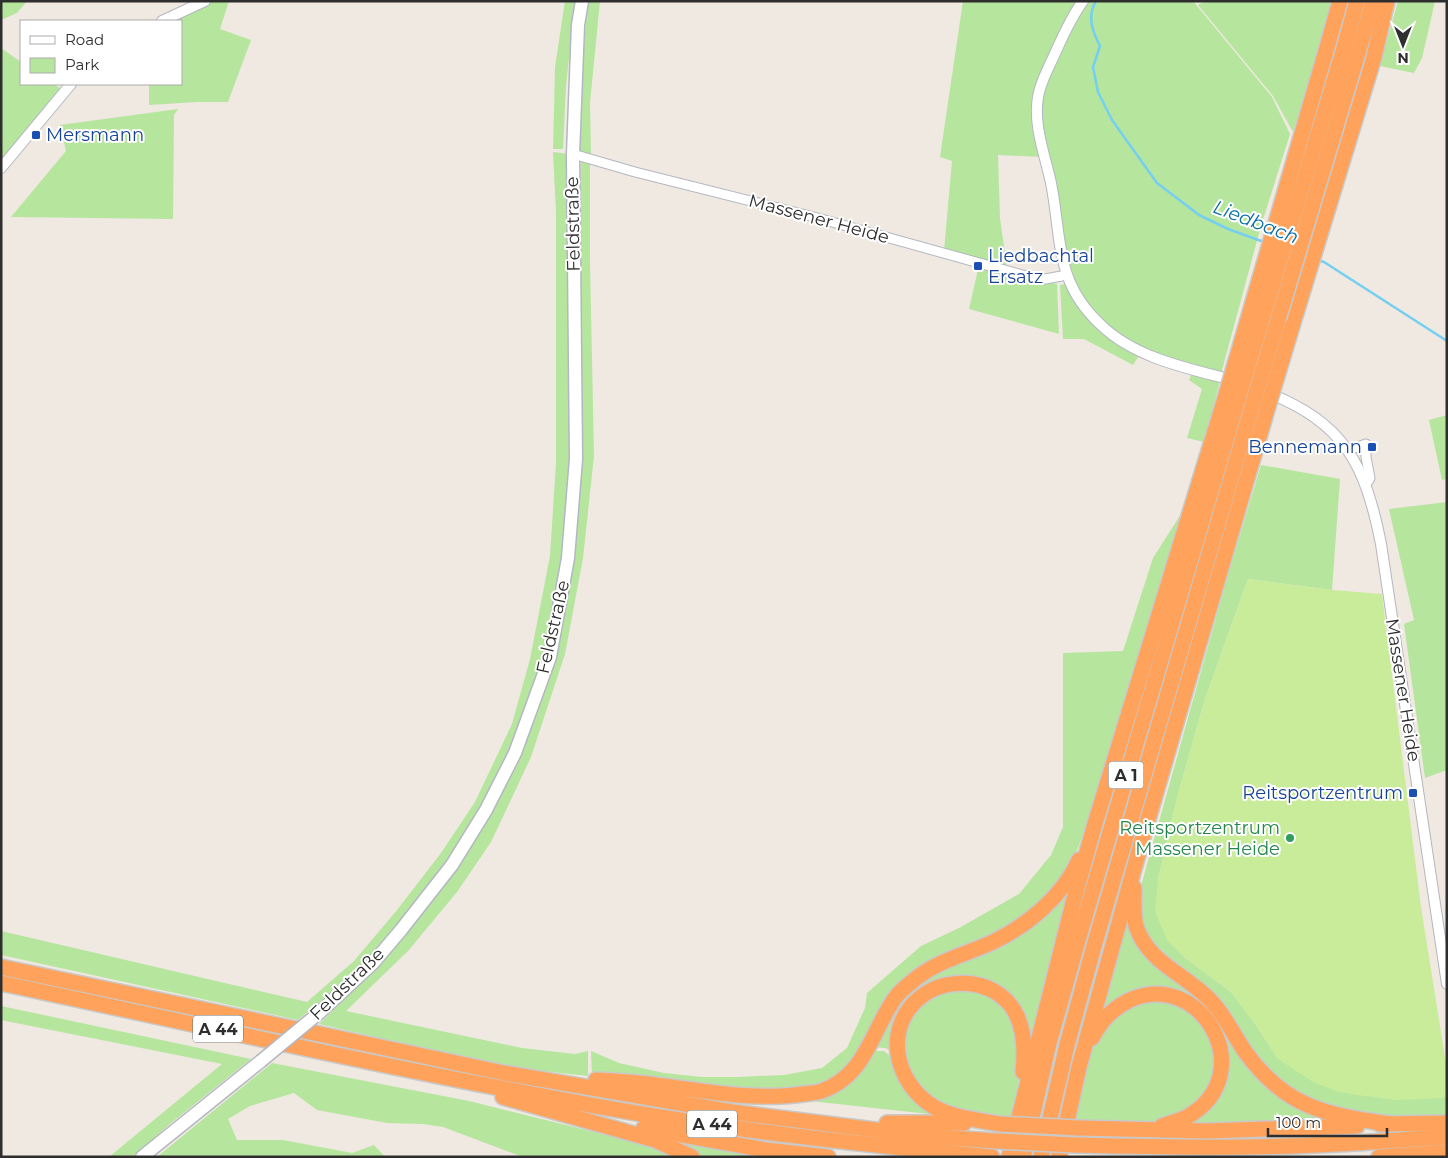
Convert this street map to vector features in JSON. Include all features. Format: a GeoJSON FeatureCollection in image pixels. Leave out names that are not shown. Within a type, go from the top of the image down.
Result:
{"type":"FeatureCollection","features":[{"type":"Feature","properties":{"kind":"highway"},"geometry":{"type":"LineString","coordinates":[[1009,1157],[1019,1112],[1094,827],[1233,394],[1340,1]]}},
{"type":"Feature","properties":{"kind":"highway","name":"A 1"},"geometry":{"type":"LineString","coordinates":[[1041,1157],[1067,1045],[1094,946],[1261,403],[1351,51],[1358,1]]}},
{"type":"Feature","properties":{"kind":"highway","name":"A 1"},"geometry":{"type":"LineString","coordinates":[[1023,1157],[1049,1043],[1233,394],[1351,51],[1374,1]]}},
{"type":"Feature","properties":{"kind":"highway"},"geometry":{"type":"LineString","coordinates":[[1059,1157],[1079,1067],[1261,403],[1374,57],[1387,1]]}},
{"type":"Feature","properties":{"kind":"highway"},"geometry":{"type":"LineString","coordinates":[[504,1073],[654,1084],[730,1094],[786,1096],[821,1091],[843,1080],[864,1058],[896,997],[917,978],[947,960],[993,941],[1021,926],[1053,899],[1077,865],[1094,827]]}},
{"type":"Feature","properties":{"kind":"highway"},"geometry":{"type":"LineString","coordinates":[[1142,840],[1134,883],[1134,913],[1136,926],[1145,944],[1158,960],[1210,999],[1224,1017],[1245,1052],[1259,1070],[1279,1090],[1299,1102],[1322,1112],[1347,1118],[1390,1124]]}},
{"type":"Feature","properties":{"kind":"highway","name":"A 44"},"geometry":{"type":"LineString","coordinates":[[1,967],[504,1073],[732,1112],[923,1136],[1075,1145],[1169,1147],[1336,1144],[1447,1137]]}},
{"type":"Feature","properties":{"kind":"highway","name":"A 44"},"geometry":{"type":"LineString","coordinates":[[1,983],[434,1075],[598,1106],[764,1132],[992,1157]]}},
{"type":"Feature","properties":{"kind":"highway"},"geometry":{"type":"LineString","coordinates":[[1000,1124],[969,1118],[935,1108],[910,1087],[899,1063],[897,1048],[905,1017],[913,1004],[922,996],[935,988],[947,984],[976,984],[1002,996],[1010,1005],[1017,1015],[1024,1045],[1019,1112]]}},
{"type":"Feature","properties":{"kind":"highway"},"geometry":{"type":"LineString","coordinates":[[1079,1067],[1097,1028],[1120,1005],[1139,996],[1164,995],[1186,1001],[1214,1029],[1221,1048],[1222,1064],[1219,1082],[1206,1101],[1186,1118],[1160,1127],[1125,1130]]}},
{"type":"Feature","properties":{"kind":"highway"},"geometry":{"type":"LineString","coordinates":[[434,1075],[512,1100],[656,1140],[692,1157]]}},
{"type":"Feature","properties":{"kind":"highway"},"geometry":{"type":"LineString","coordinates":[[566,1114],[766,1150],[828,1157]]}},
{"type":"Feature","properties":{"kind":"highway"},"geometry":{"type":"LineString","coordinates":[[828,1124],[947,1122],[1125,1130],[1207,1131],[1447,1123]]}},
{"type":"Feature","properties":{"kind":"highway"},"geometry":{"type":"LineString","coordinates":[[1379,1157],[1447,1152]]}},
{"type":"Feature","properties":{"kind":"main road","name":"Feldstraße"},"geometry":{"type":"LineString","coordinates":[[142,1157],[319,1013],[373,963],[452,865],[486,810],[515,753],[550,657],[568,558],[576,459],[572,154],[578,34],[582,1]]}},
{"type":"Feature","properties":{"kind":"street"},"geometry":{"type":"LineString","coordinates":[[164,20],[205,1]]}},
{"type":"Feature","properties":{"kind":"street","name":"Massener Heide"},"geometry":{"type":"LineString","coordinates":[[1082,1],[1072,16],[1040,87],[1037,106],[1038,125],[1051,186],[1060,250],[1067,275],[1076,295],[1087,311],[1116,338],[1159,359],[1252,386],[1289,401],[1322,422],[1339,438],[1348,450],[1366,485],[1381,544],[1447,984]]}},
{"type":"Feature","properties":{"kind":"street"},"geometry":{"type":"LineString","coordinates":[[1,168],[70,85]]}},
{"type":"Feature","properties":{"kind":"street","name":"Massener Heide"},"geometry":{"type":"LineString","coordinates":[[572,154],[635,172],[822,219],[1026,276],[1045,279],[1067,275]]}},
{"type":"Feature","properties":{"kind":"street","name":"Massener Heide"},"geometry":{"type":"LineString","coordinates":[[1348,450],[1366,444],[1366,457],[1370,478],[1366,485]]}},
{"type":"Feature","properties":{"kind":"green space"},"geometry":{"type":"Polygon","coordinates":[[[1,1],[27,1],[17,13],[1,20],[1,1]]]}},
{"type":"Feature","properties":{"kind":"green space"},"geometry":{"type":"Polygon","coordinates":[[[214,1],[229,1],[220,29],[251,40],[228,102],[149,105],[149,85],[182,85],[182,20],[173,20],[214,1]]]}},
{"type":"Feature","properties":{"kind":"green space"},"geometry":{"type":"Polygon","coordinates":[[[565,1],[575,1],[566,86],[563,149],[553,149],[555,67],[565,1]]]}},
{"type":"Feature","properties":{"kind":"green space"},"geometry":{"type":"Polygon","coordinates":[[[589,1],[600,1],[590,103],[591,155],[579,153],[581,77],[589,1]]]}},
{"type":"Feature","properties":{"kind":"green space"},"geometry":{"type":"Polygon","coordinates":[[[963,1],[1079,1],[1037,86],[1042,157],[998,155],[1000,218],[1007,268],[944,251],[952,161],[940,157],[963,1]]]}},
{"type":"Feature","properties":{"kind":"green space"},"geometry":{"type":"Polygon","coordinates":[[[1086,1],[1193,1],[1272,97],[1290,134],[1261,226],[1221,374],[1179,362],[1142,348],[1118,334],[1095,315],[1074,282],[1064,255],[1041,125],[1043,88],[1074,18],[1086,1]]]}},
{"type":"Feature","properties":{"kind":"green space"},"geometry":{"type":"Polygon","coordinates":[[[1205,1],[1335,1],[1293,132],[1273,96],[1198,5],[1205,1]]]}},
{"type":"Feature","properties":{"kind":"green space"},"geometry":{"type":"Polygon","coordinates":[[[1398,1],[1435,1],[1422,58],[1414,73],[1380,66],[1398,1]]]}},
{"type":"Feature","properties":{"kind":"green space"},"geometry":{"type":"Polygon","coordinates":[[[1,48],[20,61],[20,85],[55,85],[61,89],[1,162],[1,48]]]}},
{"type":"Feature","properties":{"kind":"green space"},"geometry":{"type":"Polygon","coordinates":[[[178,109],[174,115],[173,219],[11,217],[66,151],[60,125],[178,109]]]}},
{"type":"Feature","properties":{"kind":"green space"},"geometry":{"type":"Polygon","coordinates":[[[553,152],[569,154],[570,459],[563,557],[544,660],[510,749],[482,807],[448,863],[399,927],[358,970],[298,1020],[1,955],[1,931],[307,1002],[354,961],[441,853],[475,802],[512,724],[530,659],[550,556],[556,463],[556,213],[553,152]]]}},
{"type":"Feature","properties":{"kind":"green space"},"geometry":{"type":"Polygon","coordinates":[[[581,157],[590,160],[594,456],[583,558],[565,654],[531,757],[491,842],[457,892],[408,951],[346,1011],[522,1048],[575,1054],[588,1051],[588,1076],[505,1067],[319,1024],[365,979],[403,937],[521,754],[573,559],[581,157]]]}},
{"type":"Feature","properties":{"kind":"green space"},"geometry":{"type":"Polygon","coordinates":[[[979,265],[1057,284],[1059,334],[969,309],[979,265]]]}},
{"type":"Feature","properties":{"kind":"green space"},"geometry":{"type":"Polygon","coordinates":[[[1066,284],[1081,310],[1096,327],[1111,338],[1140,354],[1133,365],[1084,339],[1063,339],[1060,285],[1066,284]]]}},
{"type":"Feature","properties":{"kind":"green space"},"geometry":{"type":"Polygon","coordinates":[[[1192,373],[1220,381],[1204,442],[1187,438],[1202,389],[1189,380],[1192,373]]]}},
{"type":"Feature","properties":{"kind":"green space"},"geometry":{"type":"Polygon","coordinates":[[[1447,415],[1447,479],[1442,480],[1429,420],[1447,415]]]}},
{"type":"Feature","properties":{"kind":"green space"},"geometry":{"type":"Polygon","coordinates":[[[1261,465],[1340,479],[1332,590],[1248,579],[1205,699],[1177,798],[1158,879],[1184,957],[1231,992],[1256,1025],[1278,1059],[1443,1098],[1447,1094],[1447,1117],[1409,1118],[1360,1115],[1305,1099],[1275,1078],[1147,938],[1141,922],[1139,893],[1228,575],[1261,465]]]}},
{"type":"Feature","properties":{"kind":"green space"},"geometry":{"type":"Polygon","coordinates":[[[1447,502],[1447,770],[1425,778],[1404,624],[1414,620],[1389,509],[1447,502]]]}},
{"type":"Feature","properties":{"kind":"green space"},"geometry":{"type":"Polygon","coordinates":[[[1181,514],[1088,820],[1073,862],[1065,876],[1019,923],[914,975],[861,1056],[821,1088],[786,1094],[592,1076],[591,1051],[619,1063],[664,1073],[702,1077],[784,1075],[822,1068],[847,1048],[865,1008],[867,993],[921,946],[959,928],[1019,894],[1051,855],[1063,827],[1063,653],[1123,651],[1153,558],[1181,514]]]}},
{"type":"Feature","properties":{"kind":"green space","name":"Reitsportzentrum Massener Heide"},"geometry":{"type":"Polygon","coordinates":[[[1248,579],[1332,590],[1382,594],[1421,907],[1447,1070],[1447,1094],[1443,1098],[1397,1100],[1338,1092],[1313,1082],[1278,1059],[1256,1025],[1231,992],[1184,957],[1167,940],[1155,912],[1158,879],[1177,798],[1205,699],[1248,579]]]}},
{"type":"Feature","properties":{"kind":"green space"},"geometry":{"type":"Polygon","coordinates":[[[1075,874],[1031,1043],[991,983],[919,993],[892,1051],[885,1048],[872,1047],[899,1000],[918,981],[996,944],[1075,874]]]}},
{"type":"Feature","properties":{"kind":"green space"},"geometry":{"type":"Polygon","coordinates":[[[1127,905],[1133,927],[1206,1001],[1243,1053],[1333,1123],[1184,1124],[1222,1081],[1203,1011],[1138,994],[1095,1027],[1127,905]]]}},
{"type":"Feature","properties":{"kind":"green space"},"geometry":{"type":"Polygon","coordinates":[[[976,987],[1008,1007],[1022,1062],[1012,1118],[939,1105],[907,1075],[901,1048],[911,1014],[937,991],[976,987]]]}},
{"type":"Feature","properties":{"kind":"green space"},"geometry":{"type":"Polygon","coordinates":[[[1162,1001],[1180,1006],[1195,1017],[1208,1031],[1214,1048],[1215,1064],[1212,1080],[1196,1106],[1159,1123],[1075,1121],[1087,1063],[1101,1030],[1112,1017],[1139,1002],[1162,1001]]]}},
{"type":"Feature","properties":{"kind":"green space"},"geometry":{"type":"Polygon","coordinates":[[[1,1006],[251,1059],[132,1157],[109,1157],[222,1064],[1,1020],[1,1006]]]}},
{"type":"Feature","properties":{"kind":"green space"},"geometry":{"type":"Polygon","coordinates":[[[884,1051],[895,1060],[938,1115],[801,1100],[870,1052],[884,1051]]]}},
{"type":"Feature","properties":{"kind":"green space"},"geometry":{"type":"Polygon","coordinates":[[[272,1063],[469,1101],[635,1142],[675,1157],[523,1157],[443,1127],[423,1124],[387,1123],[317,1110],[294,1093],[250,1106],[228,1119],[237,1140],[283,1140],[352,1153],[374,1145],[385,1157],[157,1157],[272,1063]]]}},
{"type":"Feature","properties":{"kind":"green space"},"geometry":{"type":"Polygon","coordinates":[[[668,1141],[779,1157],[696,1157],[668,1141]]]}},
{"type":"Feature","properties":{"kind":"waterway","name":"Liedbach"},"geometry":{"type":"LineString","coordinates":[[1096,1],[1091,18],[1100,46],[1093,67],[1098,92],[1112,120],[1157,183],[1199,215],[1228,229],[1264,242]]}},
{"type":"Feature","properties":{"kind":"waterway","name":"Liedbach"},"geometry":{"type":"LineString","coordinates":[[1317,260],[1324,262],[1447,341]]}},
{"type":"Feature","properties":{"kind":"place","name":"Mersmann"},"geometry":{"type":"Point","coordinates":[36,135]}},
{"type":"Feature","properties":{"kind":"place","name":"Liedbachtal Ersatz"},"geometry":{"type":"Point","coordinates":[978,266]}},
{"type":"Feature","properties":{"kind":"place","name":"Bennemann"},"geometry":{"type":"Point","coordinates":[1372,447]}},
{"type":"Feature","properties":{"kind":"place","name":"Reitsportzentrum"},"geometry":{"type":"Point","coordinates":[1413,793]}},
{"type":"Feature","properties":{"kind":"place","name":"Reitsportzentrum Massener Heide"},"geometry":{"type":"Point","coordinates":[1290,838]}}]}
